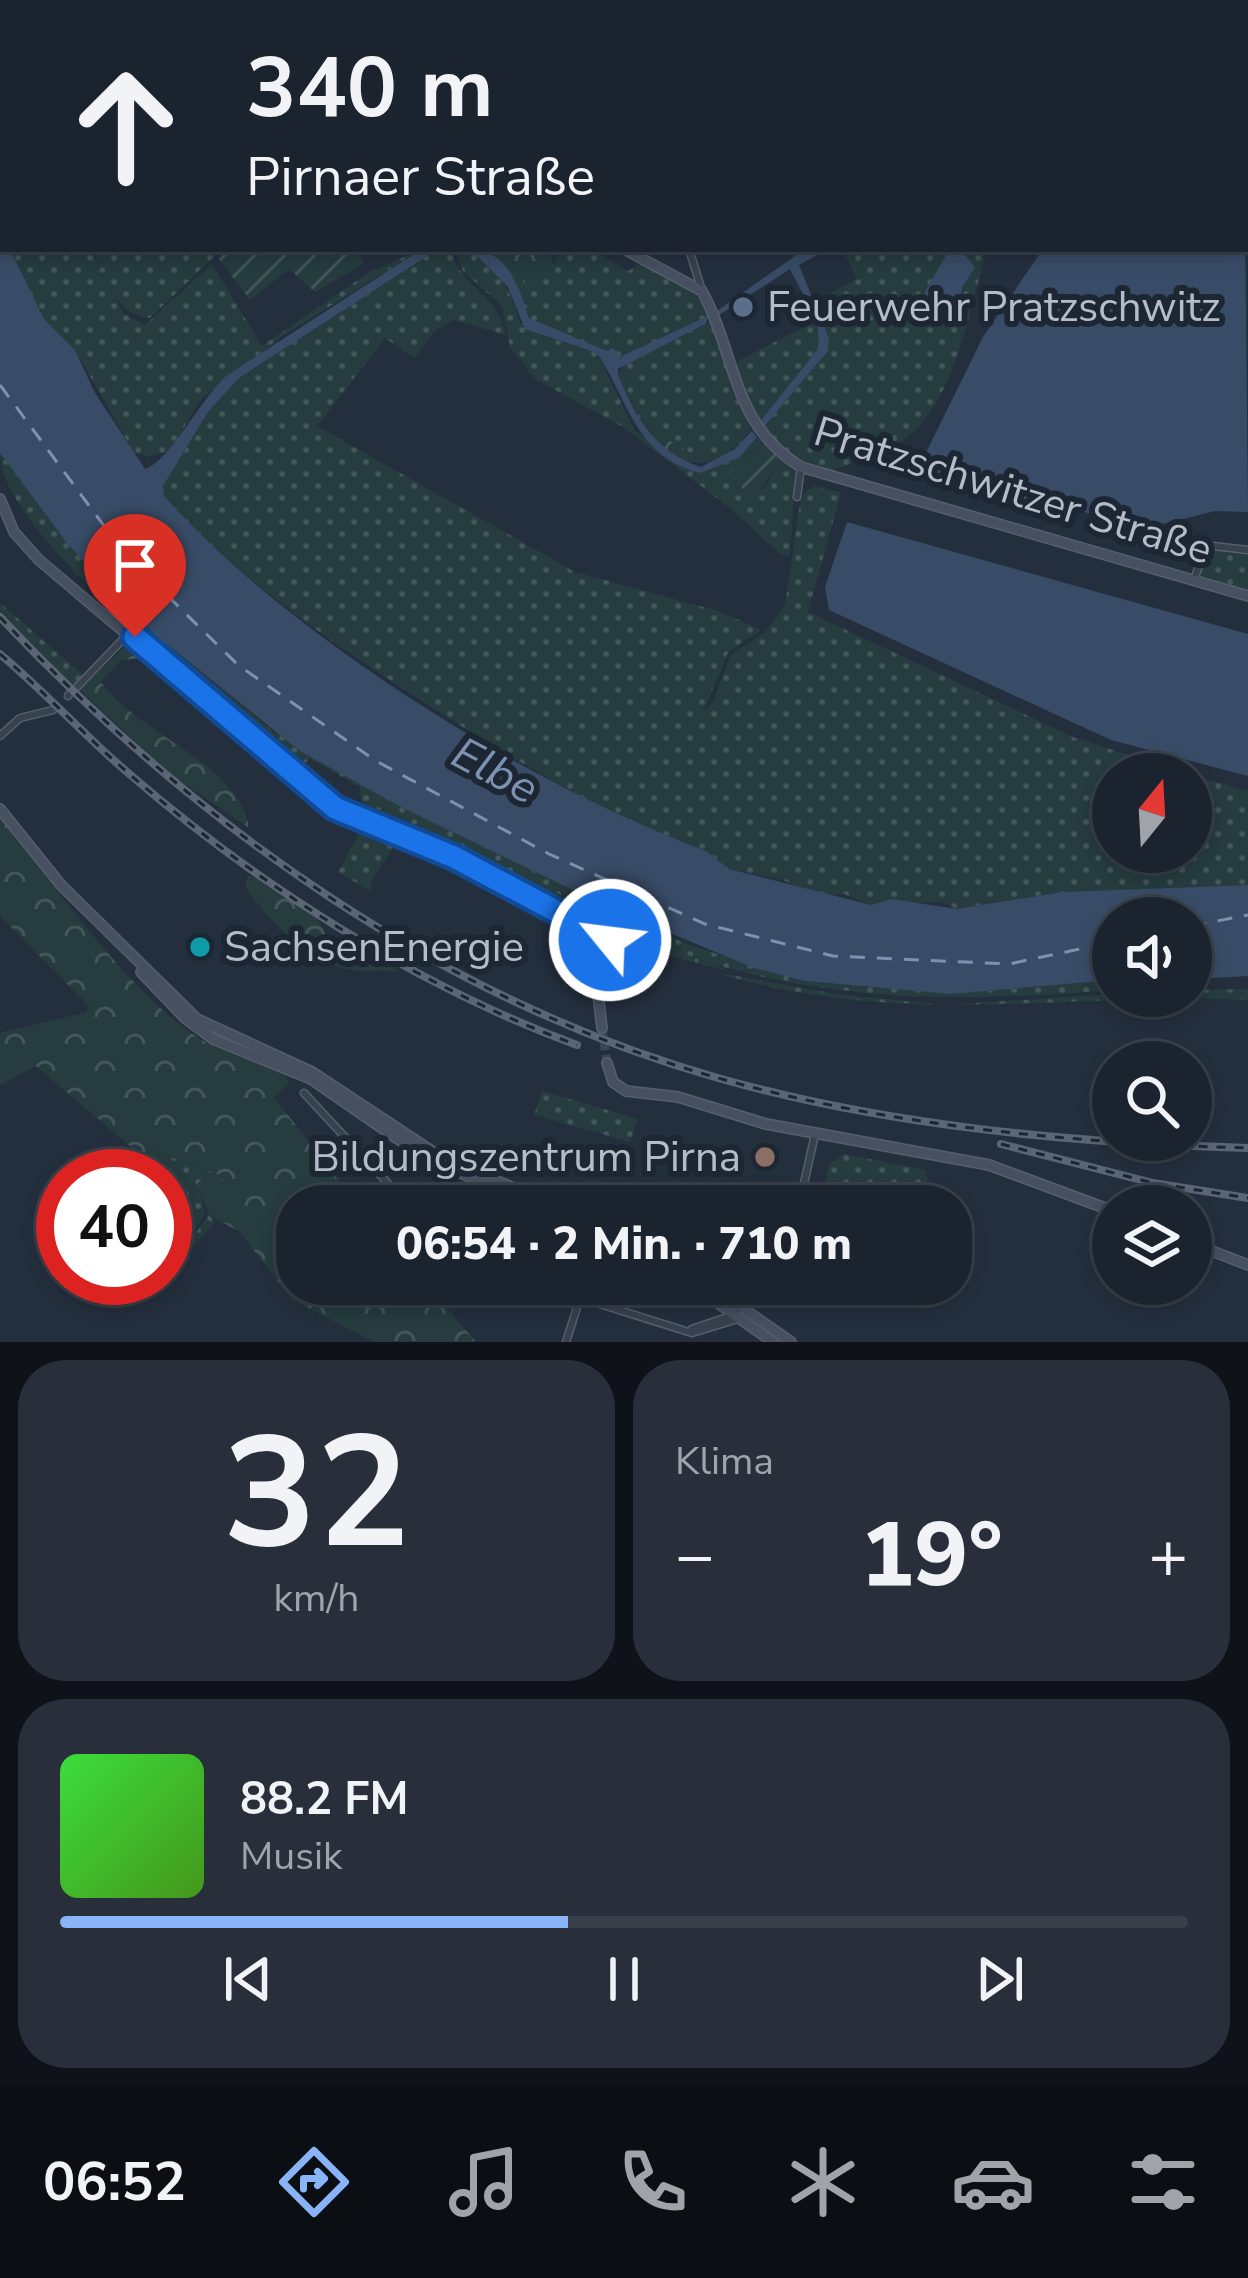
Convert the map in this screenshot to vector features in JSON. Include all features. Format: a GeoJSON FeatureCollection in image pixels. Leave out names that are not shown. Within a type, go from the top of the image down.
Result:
{"type":"FeatureCollection","features":[{"type":"Feature","properties":{"kind":"street"},"geometry":{"type":"LineString","coordinates":[[630,252],[702,291]]}},
{"type":"Feature","properties":{"kind":"street"},"geometry":{"type":"LineString","coordinates":[[690,252],[702,291]]}},
{"type":"Feature","properties":{"kind":"street","name":"Pratzschwitzer Straße"},"geometry":{"type":"LineString","coordinates":[[702,291],[751,421],[801,467],[1248,596]]}},
{"type":"Feature","properties":{"kind":"street"},"geometry":{"type":"LineString","coordinates":[[797,497],[801,467]]}},
{"type":"Feature","properties":{"kind":"street"},"geometry":{"type":"LineString","coordinates":[[0,499],[9,524],[31,552],[305,787],[366,823],[454,857],[610,940],[598,994],[602,1028]]}},
{"type":"Feature","properties":{"kind":"street"},"geometry":{"type":"LineString","coordinates":[[1194,580],[1203,554],[1213,546],[1248,550]]}},
{"type":"Feature","properties":{"kind":"street"},"geometry":{"type":"LineString","coordinates":[[72,692],[130,633]]}},
{"type":"Feature","properties":{"kind":"street"},"geometry":{"type":"LineString","coordinates":[[0,736],[20,718],[53,710]]}},
{"type":"Feature","properties":{"kind":"street"},"geometry":{"type":"LineString","coordinates":[[0,809],[184,1018],[310,1079],[449,1170],[484,1185]]}},
{"type":"Feature","properties":{"kind":"street"},"geometry":{"type":"LineString","coordinates":[[246,1049],[312,1072],[444,1159],[507,1185]]}},
{"type":"Feature","properties":{"kind":"street"},"geometry":{"type":"LineString","coordinates":[[607,1063],[613,1082],[626,1091],[677,1097],[815,1134],[989,1165],[1092,1203]]}},
{"type":"Feature","properties":{"kind":"street"},"geometry":{"type":"LineString","coordinates":[[304,1094],[390,1185]]}},
{"type":"Feature","properties":{"kind":"street"},"geometry":{"type":"LineString","coordinates":[[804,1185],[815,1134]]}},
{"type":"Feature","properties":{"kind":"street"},"geometry":{"type":"LineString","coordinates":[[1212,1251],[1248,1265]]}},
{"type":"Feature","properties":{"kind":"street"},"geometry":{"type":"LineString","coordinates":[[566,1342],[578,1305]]}},
{"type":"Feature","properties":{"kind":"street"},"geometry":{"type":"LineString","coordinates":[[601,1305],[675,1329],[711,1331],[748,1305]]}},
{"type":"Feature","properties":{"kind":"street"},"geometry":{"type":"LineString","coordinates":[[715,1305],[716,1324]]}},
{"type":"Feature","properties":{"kind":"street"},"geometry":{"type":"LineString","coordinates":[[722,1305],[790,1342]]}},
{"type":"Feature","properties":{"kind":"street"},"geometry":{"type":"LineString","coordinates":[[730,1305],[773,1342]]}},
{"type":"Feature","properties":{"kind":"street"},"geometry":{"type":"LineString","coordinates":[[675,1329],[716,1324],[746,1305]]}},
{"type":"Feature","properties":{"kind":"street"},"geometry":{"type":"LineString","coordinates":[[756,1305],[761,1323]]}},
{"type":"Feature","properties":{"kind":"green space"},"geometry":{"type":"Polygon","coordinates":[[[11,252],[92,252],[124,314],[145,325],[212,264],[262,346],[368,273],[417,252],[284,335],[201,399],[170,451],[148,457],[134,453],[75,350],[44,319],[11,252]]]}},
{"type":"Feature","properties":{"kind":"green space"},"geometry":{"type":"Polygon","coordinates":[[[93,252],[219,252],[150,318],[128,311],[93,252]]]}},
{"type":"Feature","properties":{"kind":"green space"},"geometry":{"type":"Polygon","coordinates":[[[224,252],[356,252],[364,263],[315,292],[289,269],[250,300],[218,258],[224,252]]]}},
{"type":"Feature","properties":{"kind":"green space"},"geometry":{"type":"Polygon","coordinates":[[[433,252],[452,252],[462,273],[495,309],[506,335],[453,320],[435,331],[414,358],[385,338],[317,426],[575,572],[718,611],[761,630],[729,651],[703,712],[713,703],[730,656],[766,631],[785,605],[801,496],[814,486],[841,493],[808,612],[1073,737],[1122,753],[1092,753],[1092,873],[1212,873],[1212,781],[1248,791],[1248,885],[1062,892],[957,909],[942,902],[871,905],[844,894],[815,895],[783,880],[729,869],[706,851],[631,821],[490,744],[353,655],[222,555],[164,496],[163,486],[208,412],[239,378],[433,252]]]}},
{"type":"Feature","properties":{"kind":"green space"},"geometry":{"type":"Polygon","coordinates":[[[455,252],[479,256],[505,285],[520,322],[544,336],[597,353],[635,431],[700,473],[739,458],[757,437],[762,442],[727,474],[764,489],[781,458],[796,468],[790,556],[780,554],[730,508],[623,427],[535,379],[510,347],[502,306],[463,271],[455,252]]]}},
{"type":"Feature","properties":{"kind":"green space"},"geometry":{"type":"Polygon","coordinates":[[[491,252],[549,252],[555,267],[535,283],[523,279],[529,318],[500,260],[491,252]]]}},
{"type":"Feature","properties":{"kind":"green space"},"geometry":{"type":"Polygon","coordinates":[[[567,252],[596,252],[628,271],[642,263],[688,284],[710,315],[620,358],[529,318],[523,279],[555,267],[554,258],[567,252]]]}},
{"type":"Feature","properties":{"kind":"green space"},"geometry":{"type":"Polygon","coordinates":[[[844,252],[952,252],[962,288],[960,252],[986,252],[960,348],[925,419],[890,448],[821,473],[792,459],[762,429],[828,351],[821,318],[825,296],[857,279],[844,252]]]}},
{"type":"Feature","properties":{"kind":"green space"},"geometry":{"type":"Polygon","coordinates":[[[712,320],[732,390],[751,429],[733,448],[708,462],[665,437],[639,414],[627,386],[630,370],[624,365],[712,320]]]}},
{"type":"Feature","properties":{"kind":"green space"},"geometry":{"type":"Polygon","coordinates":[[[814,322],[821,339],[817,350],[758,424],[730,365],[814,322]]]}},
{"type":"Feature","properties":{"kind":"green space"},"geometry":{"type":"Polygon","coordinates":[[[624,365],[630,370],[627,386],[638,413],[662,435],[703,460],[733,448],[752,431],[729,452],[708,461],[689,462],[672,454],[641,422],[629,399],[618,375],[624,365]]]}},
{"type":"Feature","properties":{"kind":"green space"},"geometry":{"type":"Polygon","coordinates":[[[763,442],[781,458],[755,499],[727,474],[763,442]]]}},
{"type":"Feature","properties":{"kind":"green space"},"geometry":{"type":"Polygon","coordinates":[[[0,453],[67,543],[142,623],[273,731],[399,806],[612,909],[689,945],[805,981],[950,994],[1092,982],[1092,992],[915,996],[853,992],[731,969],[606,923],[543,885],[535,891],[526,886],[527,880],[444,838],[441,844],[381,821],[383,817],[428,836],[430,831],[361,802],[360,787],[309,758],[306,763],[177,658],[172,662],[68,565],[20,506],[5,478],[0,453]]]}},
{"type":"Feature","properties":{"kind":"green space"},"geometry":{"type":"Polygon","coordinates":[[[1215,549],[1248,553],[1248,592],[1201,575],[1204,559],[1215,549]]]}},
{"type":"Feature","properties":{"kind":"green space"},"geometry":{"type":"Polygon","coordinates":[[[0,603],[84,676],[72,688],[0,613],[0,603]]]}},
{"type":"Feature","properties":{"kind":"green space"},"geometry":{"type":"Polygon","coordinates":[[[130,641],[142,658],[121,660],[101,682],[138,718],[228,786],[249,828],[169,773],[80,690],[130,641]]]}},
{"type":"Feature","properties":{"kind":"green space"},"geometry":{"type":"Polygon","coordinates":[[[176,657],[306,763],[301,775],[172,662],[176,657]]]}},
{"type":"Feature","properties":{"kind":"green space"},"geometry":{"type":"Polygon","coordinates":[[[0,816],[144,993],[197,1037],[283,1070],[289,1084],[274,1097],[342,1185],[276,1185],[276,1279],[240,1232],[209,1215],[198,1182],[231,1179],[192,1165],[192,1149],[133,1149],[36,1066],[0,1085],[0,1033],[87,1012],[89,1006],[0,916],[0,816]]]}},
{"type":"Feature","properties":{"kind":"green space"},"geometry":{"type":"Polygon","coordinates":[[[361,830],[398,840],[371,882],[372,892],[338,872],[361,830]]]}},
{"type":"Feature","properties":{"kind":"green space"},"geometry":{"type":"Polygon","coordinates":[[[249,876],[272,883],[316,916],[330,943],[381,958],[398,972],[344,968],[310,953],[254,899],[245,886],[249,876]]]}},
{"type":"Feature","properties":{"kind":"green space"},"geometry":{"type":"Polygon","coordinates":[[[543,885],[608,925],[627,927],[632,934],[735,973],[637,947],[535,891],[543,885]]]}},
{"type":"Feature","properties":{"kind":"green space"},"geometry":{"type":"Polygon","coordinates":[[[714,972],[836,994],[933,1004],[848,999],[714,972]]]}},
{"type":"Feature","properties":{"kind":"green space"},"geometry":{"type":"Polygon","coordinates":[[[1248,989],[1248,1000],[1212,999],[1212,990],[1248,989]]]}},
{"type":"Feature","properties":{"kind":"green space"},"geometry":{"type":"Polygon","coordinates":[[[1092,995],[1092,1001],[956,1004],[1092,995]]]}},
{"type":"Feature","properties":{"kind":"green space"},"geometry":{"type":"Polygon","coordinates":[[[542,1091],[638,1119],[630,1142],[534,1115],[542,1091]]]}},
{"type":"Feature","properties":{"kind":"green space"},"geometry":{"type":"Polygon","coordinates":[[[844,1154],[925,1170],[929,1183],[824,1185],[830,1163],[844,1154]]]}},
{"type":"Feature","properties":{"kind":"green space"},"geometry":{"type":"Polygon","coordinates":[[[192,1165],[235,1181],[199,1182],[205,1214],[192,1234],[192,1165]]]}},
{"type":"Feature","properties":{"kind":"green space"},"geometry":{"type":"Polygon","coordinates":[[[209,1215],[215,1222],[192,1248],[192,1237],[209,1215]]]}},
{"type":"Feature","properties":{"kind":"green space"},"geometry":{"type":"Polygon","coordinates":[[[303,1305],[444,1305],[476,1342],[374,1342],[303,1305]]]}},
{"type":"Feature","properties":{"kind":"water","name":"Elbe"},"geometry":{"type":"Polygon","coordinates":[[[0,252],[11,252],[44,319],[75,350],[95,393],[145,469],[164,455],[226,376],[417,252],[433,252],[239,378],[208,412],[163,486],[164,496],[216,549],[277,602],[416,702],[564,788],[706,851],[729,869],[871,905],[891,899],[957,909],[1062,892],[1248,885],[1248,976],[1212,978],[1212,897],[1092,897],[1092,982],[950,994],[805,981],[754,968],[612,909],[399,806],[300,751],[142,624],[67,543],[0,453],[0,252]]]}},
{"type":"Feature","properties":{"kind":"water"},"geometry":{"type":"Polygon","coordinates":[[[473,252],[493,255],[510,272],[529,318],[607,351],[613,348],[620,357],[710,315],[705,324],[618,369],[618,375],[649,431],[685,460],[701,467],[735,449],[752,431],[757,437],[739,458],[700,473],[678,465],[661,454],[636,425],[597,353],[525,329],[508,287],[473,252]]]}},
{"type":"Feature","properties":{"kind":"water"},"geometry":{"type":"Polygon","coordinates":[[[801,252],[823,252],[799,265],[829,339],[828,351],[762,429],[758,424],[817,350],[818,330],[811,309],[790,269],[716,317],[714,313],[801,252]]]}},
{"type":"Feature","properties":{"kind":"water"},"geometry":{"type":"Polygon","coordinates":[[[948,252],[962,252],[975,267],[962,288],[959,309],[928,303],[925,292],[948,252]]]}},
{"type":"Feature","properties":{"kind":"water"},"geometry":{"type":"Polygon","coordinates":[[[1041,252],[1245,252],[1248,512],[1215,511],[1135,531],[1066,505],[1053,510],[915,475],[983,337],[1041,252]]]}},
{"type":"Feature","properties":{"kind":"water"},"geometry":{"type":"Polygon","coordinates":[[[847,522],[1248,634],[1248,776],[1212,767],[1212,753],[1160,753],[1111,740],[829,610],[825,587],[847,522]]]}},
{"type":"Feature","properties":{"kind":"ferry route"},"geometry":{"type":"LineString","coordinates":[[0,385],[124,553],[238,665],[376,761],[549,854],[705,924],[833,956],[1009,964],[1092,946]]}},
{"type":"Feature","properties":{"kind":"ferry route"},"geometry":{"type":"LineString","coordinates":[[1212,922],[1248,915]]}},
{"type":"Feature","properties":{"kind":"tunnel"},"geometry":{"type":"LineString","coordinates":[[602,1028],[607,1063]]}},
{"type":"Feature","properties":{"kind":"railway"},"geometry":{"type":"LineString","coordinates":[[0,617],[156,766],[240,833],[328,896],[516,1002],[615,1044],[782,1095],[981,1129],[1248,1148]]}},
{"type":"Feature","properties":{"kind":"railway"},"geometry":{"type":"LineString","coordinates":[[0,654],[127,772],[284,892],[457,993],[577,1045]]}},
{"type":"Feature","properties":{"kind":"railway"},"geometry":{"type":"LineString","coordinates":[[1001,1144],[1153,1183],[1248,1198]]}},
{"type":"Feature","properties":{"kind":"place","name":"Feuerwehr Pratzschwitz"},"geometry":{"type":"Point","coordinates":[743,307]}},
{"type":"Feature","properties":{"kind":"place","name":"SachsenEnergie"},"geometry":{"type":"Point","coordinates":[200,947]}},
{"type":"Feature","properties":{"kind":"place","name":"Bildungszentrum Pirna"},"geometry":{"type":"Point","coordinates":[765,1157]}},
{"type":"Feature","properties":{"kind":"route"},"geometry":{"type":"LineString","coordinates":[[135,637],[300,783],[335,808],[454,857],[610,940]]}}]}
